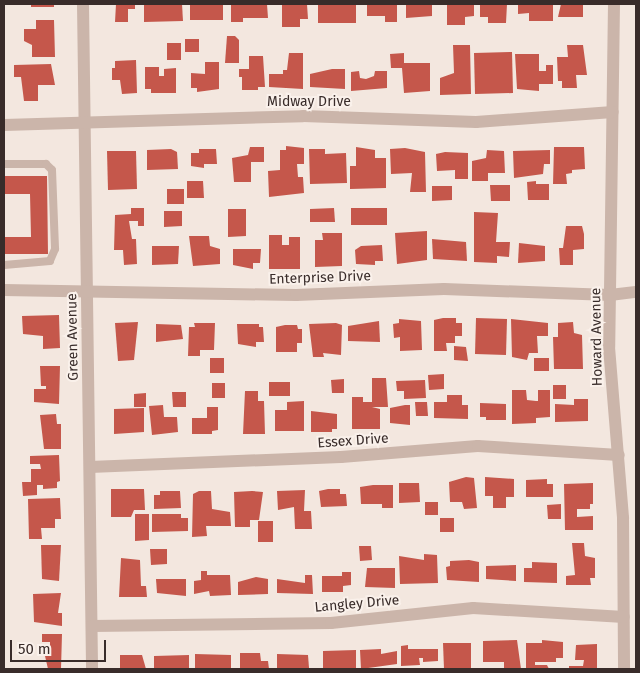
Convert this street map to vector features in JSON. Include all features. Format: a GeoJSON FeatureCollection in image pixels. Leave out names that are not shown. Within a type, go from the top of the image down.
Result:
{"type":"FeatureCollection","features":[{"type":"Feature","properties":{"kind":"street","name":"Green Avenue"},"geometry":{"type":"LineString","coordinates":[[83,4],[92,669]]}},
{"type":"Feature","properties":{"kind":"street","name":"Howard Avenue"},"geometry":{"type":"LineString","coordinates":[[614,4],[609,347],[619,455],[624,669]]}},
{"type":"Feature","properties":{"kind":"street","name":"Midway Drive"},"geometry":{"type":"LineString","coordinates":[[4,125],[303,116],[476,122],[613,112]]}},
{"type":"Feature","properties":{"kind":"street","name":"Enterprise Drive"},"geometry":{"type":"LineString","coordinates":[[4,290],[296,295],[444,288],[610,295],[636,292]]}},
{"type":"Feature","properties":{"kind":"street","name":"Essex Drive"},"geometry":{"type":"LineString","coordinates":[[90,467],[341,457],[478,446],[619,455]]}},
{"type":"Feature","properties":{"kind":"street","name":"Langley Drive"},"geometry":{"type":"LineString","coordinates":[[92,626],[331,623],[473,608],[624,617]]}},
{"type":"Feature","properties":{"kind":"lane"},"geometry":{"type":"LineString","coordinates":[[4,164],[46,164],[52,170],[55,249],[50,261],[4,265]]}},
{"type":"Feature","properties":{"kind":"building"},"geometry":{"type":"Polygon","coordinates":[[[31,4],[54,4],[54,7],[31,7],[31,4]]]}},
{"type":"Feature","properties":{"kind":"building"},"geometry":{"type":"Polygon","coordinates":[[[116,4],[135,4],[135,9],[128,9],[128,22],[115,22],[116,4]]]}},
{"type":"Feature","properties":{"kind":"building"},"geometry":{"type":"Polygon","coordinates":[[[144,4],[182,4],[183,21],[144,22],[144,4]]]}},
{"type":"Feature","properties":{"kind":"building"},"geometry":{"type":"Polygon","coordinates":[[[190,4],[223,4],[223,20],[190,20],[190,4]]]}},
{"type":"Feature","properties":{"kind":"building"},"geometry":{"type":"Polygon","coordinates":[[[231,4],[267,4],[268,18],[243,18],[243,22],[231,22],[231,4]]]}},
{"type":"Feature","properties":{"kind":"building"},"geometry":{"type":"Polygon","coordinates":[[[282,4],[307,4],[308,19],[300,19],[300,27],[282,27],[282,4]]]}},
{"type":"Feature","properties":{"kind":"building"},"geometry":{"type":"Polygon","coordinates":[[[318,4],[356,4],[356,23],[318,23],[318,4]]]}},
{"type":"Feature","properties":{"kind":"building"},"geometry":{"type":"Polygon","coordinates":[[[367,4],[397,4],[397,22],[385,22],[385,16],[367,16],[367,4]]]}},
{"type":"Feature","properties":{"kind":"building"},"geometry":{"type":"Polygon","coordinates":[[[406,4],[432,4],[432,16],[406,18],[406,4]]]}},
{"type":"Feature","properties":{"kind":"building"},"geometry":{"type":"Polygon","coordinates":[[[447,4],[474,4],[474,16],[465,17],[465,25],[447,25],[447,4]]]}},
{"type":"Feature","properties":{"kind":"building"},"geometry":{"type":"Polygon","coordinates":[[[480,4],[507,4],[506,23],[488,23],[488,17],[480,17],[480,4]]]}},
{"type":"Feature","properties":{"kind":"building"},"geometry":{"type":"Polygon","coordinates":[[[518,4],[553,5],[553,21],[529,21],[529,13],[518,14],[518,4]]]}},
{"type":"Feature","properties":{"kind":"building"},"geometry":{"type":"Polygon","coordinates":[[[561,4],[583,4],[583,17],[558,17],[561,4]]]}},
{"type":"Feature","properties":{"kind":"building"},"geometry":{"type":"Polygon","coordinates":[[[36,20],[54,20],[55,57],[32,57],[32,45],[24,41],[24,29],[36,29],[36,20]]]}},
{"type":"Feature","properties":{"kind":"building"},"geometry":{"type":"Polygon","coordinates":[[[227,36],[235,36],[239,40],[239,63],[225,63],[227,36]]]}},
{"type":"Feature","properties":{"kind":"building"},"geometry":{"type":"Polygon","coordinates":[[[185,39],[199,39],[199,52],[185,52],[185,39]]]}},
{"type":"Feature","properties":{"kind":"building"},"geometry":{"type":"Polygon","coordinates":[[[167,43],[181,43],[181,60],[167,60],[167,43]]]}},
{"type":"Feature","properties":{"kind":"building"},"geometry":{"type":"Polygon","coordinates":[[[453,45],[470,45],[471,94],[440,95],[440,78],[454,73],[453,45]]]}},
{"type":"Feature","properties":{"kind":"building"},"geometry":{"type":"Polygon","coordinates":[[[567,45],[583,45],[587,75],[576,75],[577,88],[562,88],[562,81],[558,81],[557,57],[568,57],[567,45]]]}},
{"type":"Feature","properties":{"kind":"building"},"geometry":{"type":"Polygon","coordinates":[[[512,52],[513,93],[475,94],[474,53],[512,52]]]}},
{"type":"Feature","properties":{"kind":"building"},"geometry":{"type":"Polygon","coordinates":[[[289,53],[303,53],[303,89],[269,87],[269,74],[283,74],[283,70],[287,70],[289,53]]]}},
{"type":"Feature","properties":{"kind":"building"},"geometry":{"type":"Polygon","coordinates":[[[404,53],[404,63],[430,63],[430,91],[404,93],[402,68],[391,68],[390,54],[404,53]]]}},
{"type":"Feature","properties":{"kind":"building"},"geometry":{"type":"Polygon","coordinates":[[[515,54],[539,54],[539,71],[546,71],[546,65],[553,65],[553,84],[539,84],[539,91],[517,89],[515,54]]]}},
{"type":"Feature","properties":{"kind":"building"},"geometry":{"type":"Polygon","coordinates":[[[249,56],[263,56],[265,87],[258,87],[258,90],[242,90],[242,77],[239,77],[239,69],[249,69],[249,56]]]}},
{"type":"Feature","properties":{"kind":"building"},"geometry":{"type":"Polygon","coordinates":[[[136,60],[137,93],[122,94],[120,80],[112,80],[112,68],[115,68],[115,61],[136,60]]]}},
{"type":"Feature","properties":{"kind":"building"},"geometry":{"type":"Polygon","coordinates":[[[205,62],[219,62],[219,89],[197,92],[197,88],[191,88],[191,73],[205,74],[205,62]]]}},
{"type":"Feature","properties":{"kind":"building"},"geometry":{"type":"Polygon","coordinates":[[[51,64],[55,85],[38,85],[38,101],[24,101],[21,77],[14,77],[14,65],[51,64]]]}},
{"type":"Feature","properties":{"kind":"building"},"geometry":{"type":"Polygon","coordinates":[[[145,67],[159,67],[159,76],[164,76],[164,69],[176,68],[176,93],[151,93],[151,89],[145,89],[145,67]]]}},
{"type":"Feature","properties":{"kind":"building"},"geometry":{"type":"Polygon","coordinates":[[[332,69],[345,69],[345,89],[310,87],[310,74],[332,69]]]}},
{"type":"Feature","properties":{"kind":"building"},"geometry":{"type":"Polygon","coordinates":[[[359,71],[360,78],[366,79],[374,76],[375,71],[387,71],[387,88],[351,91],[351,72],[359,71]]]}},
{"type":"Feature","properties":{"kind":"building"},"geometry":{"type":"Polygon","coordinates":[[[286,146],[304,148],[304,164],[297,164],[298,177],[303,177],[304,193],[269,197],[268,171],[280,170],[280,150],[286,150],[286,146]]]}},
{"type":"Feature","properties":{"kind":"building"},"geometry":{"type":"Polygon","coordinates":[[[250,147],[264,147],[264,162],[251,162],[251,182],[234,182],[232,158],[248,155],[250,147]]]}},
{"type":"Feature","properties":{"kind":"building"},"geometry":{"type":"Polygon","coordinates":[[[356,147],[375,150],[375,158],[386,158],[386,188],[350,189],[350,166],[356,166],[356,147]]]}},
{"type":"Feature","properties":{"kind":"building"},"geometry":{"type":"Polygon","coordinates":[[[554,147],[584,147],[585,169],[572,170],[572,173],[566,174],[567,184],[553,184],[554,147]]]}},
{"type":"Feature","properties":{"kind":"building"},"geometry":{"type":"Polygon","coordinates":[[[405,148],[425,152],[426,192],[410,192],[412,173],[391,174],[390,149],[405,148]]]}},
{"type":"Feature","properties":{"kind":"building"},"geometry":{"type":"Polygon","coordinates":[[[171,149],[177,152],[178,169],[147,170],[147,150],[171,149]]]}},
{"type":"Feature","properties":{"kind":"building"},"geometry":{"type":"Polygon","coordinates":[[[199,149],[216,149],[217,164],[204,164],[204,168],[191,166],[191,153],[199,153],[199,149]]]}},
{"type":"Feature","properties":{"kind":"building"},"geometry":{"type":"Polygon","coordinates":[[[309,149],[325,149],[325,154],[346,153],[347,183],[310,184],[309,149]]]}},
{"type":"Feature","properties":{"kind":"building"},"geometry":{"type":"Polygon","coordinates":[[[487,150],[504,151],[505,173],[488,173],[488,181],[472,181],[472,161],[486,158],[487,150]]]}},
{"type":"Feature","properties":{"kind":"building"},"geometry":{"type":"Polygon","coordinates":[[[550,150],[550,164],[544,164],[543,174],[514,178],[513,151],[550,150]]]}},
{"type":"Feature","properties":{"kind":"building"},"geometry":{"type":"Polygon","coordinates":[[[107,151],[136,151],[137,189],[108,190],[107,151]]]}},
{"type":"Feature","properties":{"kind":"building"},"geometry":{"type":"Polygon","coordinates":[[[445,152],[468,153],[468,179],[455,179],[455,170],[437,171],[436,154],[445,152]]]}},
{"type":"Feature","properties":{"kind":"building"},"geometry":{"type":"Polygon","coordinates":[[[4,176],[47,176],[48,254],[4,254],[4,237],[31,237],[30,194],[4,194],[4,176]]]}},
{"type":"Feature","properties":{"kind":"building"},"geometry":{"type":"Polygon","coordinates":[[[187,181],[203,181],[204,198],[187,198],[187,181]]]}},
{"type":"Feature","properties":{"kind":"building"},"geometry":{"type":"Polygon","coordinates":[[[536,181],[536,184],[549,184],[549,200],[528,200],[527,182],[536,181]]]}},
{"type":"Feature","properties":{"kind":"building"},"geometry":{"type":"Polygon","coordinates":[[[490,185],[510,185],[510,201],[491,201],[490,185]]]}},
{"type":"Feature","properties":{"kind":"building"},"geometry":{"type":"Polygon","coordinates":[[[432,186],[452,186],[452,200],[432,201],[432,186]]]}},
{"type":"Feature","properties":{"kind":"building"},"geometry":{"type":"Polygon","coordinates":[[[167,189],[184,189],[184,204],[167,204],[167,189]]]}},
{"type":"Feature","properties":{"kind":"building"},"geometry":{"type":"Polygon","coordinates":[[[131,208],[144,208],[144,226],[138,226],[138,221],[129,221],[132,239],[136,239],[137,264],[124,265],[123,250],[114,250],[115,215],[131,214],[131,208]]]}},
{"type":"Feature","properties":{"kind":"building"},"geometry":{"type":"Polygon","coordinates":[[[334,208],[335,222],[310,222],[310,209],[334,208]]]}},
{"type":"Feature","properties":{"kind":"building"},"geometry":{"type":"Polygon","coordinates":[[[351,208],[387,208],[387,225],[351,225],[351,208]]]}},
{"type":"Feature","properties":{"kind":"building"},"geometry":{"type":"Polygon","coordinates":[[[228,209],[246,209],[246,236],[228,237],[228,209]]]}},
{"type":"Feature","properties":{"kind":"building"},"geometry":{"type":"Polygon","coordinates":[[[164,211],[182,211],[182,226],[164,227],[164,211]]]}},
{"type":"Feature","properties":{"kind":"building"},"geometry":{"type":"Polygon","coordinates":[[[474,212],[498,213],[496,242],[510,242],[509,257],[497,256],[497,263],[474,262],[474,212]]]}},
{"type":"Feature","properties":{"kind":"building"},"geometry":{"type":"Polygon","coordinates":[[[566,226],[582,226],[584,234],[584,249],[573,250],[573,265],[560,265],[559,248],[563,248],[566,226]]]}},
{"type":"Feature","properties":{"kind":"building"},"geometry":{"type":"Polygon","coordinates":[[[427,231],[427,260],[397,264],[395,233],[427,231]]]}},
{"type":"Feature","properties":{"kind":"building"},"geometry":{"type":"Polygon","coordinates":[[[322,233],[342,233],[342,266],[315,267],[315,240],[323,240],[322,233]]]}},
{"type":"Feature","properties":{"kind":"building"},"geometry":{"type":"Polygon","coordinates":[[[269,235],[282,235],[282,245],[289,245],[289,237],[300,237],[300,269],[269,269],[269,235]]]}},
{"type":"Feature","properties":{"kind":"building"},"geometry":{"type":"Polygon","coordinates":[[[189,236],[209,236],[210,246],[220,249],[220,264],[193,266],[189,236]]]}},
{"type":"Feature","properties":{"kind":"building"},"geometry":{"type":"Polygon","coordinates":[[[432,239],[466,242],[467,261],[433,259],[432,239]]]}},
{"type":"Feature","properties":{"kind":"building"},"geometry":{"type":"Polygon","coordinates":[[[519,243],[545,246],[545,261],[518,263],[519,243]]]}},
{"type":"Feature","properties":{"kind":"building"},"geometry":{"type":"Polygon","coordinates":[[[382,245],[383,261],[375,261],[375,265],[356,264],[355,250],[361,246],[382,245]]]}},
{"type":"Feature","properties":{"kind":"building"},"geometry":{"type":"Polygon","coordinates":[[[152,246],[179,246],[178,264],[152,265],[152,246]]]}},
{"type":"Feature","properties":{"kind":"building"},"geometry":{"type":"Polygon","coordinates":[[[233,249],[261,249],[260,263],[253,263],[253,269],[233,265],[233,249]]]}},
{"type":"Feature","properties":{"kind":"building"},"geometry":{"type":"Polygon","coordinates":[[[59,315],[60,348],[43,349],[43,336],[23,334],[22,316],[59,315]]]}},
{"type":"Feature","properties":{"kind":"building"},"geometry":{"type":"Polygon","coordinates":[[[456,318],[456,323],[462,323],[462,336],[455,336],[455,343],[446,343],[447,351],[434,351],[434,320],[456,318]]]}},
{"type":"Feature","properties":{"kind":"building"},"geometry":{"type":"Polygon","coordinates":[[[476,318],[507,319],[506,355],[475,354],[476,318]]]}},
{"type":"Feature","properties":{"kind":"building"},"geometry":{"type":"Polygon","coordinates":[[[399,319],[421,321],[422,350],[400,351],[400,337],[394,338],[393,324],[399,323],[399,319]]]}},
{"type":"Feature","properties":{"kind":"building"},"geometry":{"type":"Polygon","coordinates":[[[511,319],[548,323],[548,336],[537,336],[538,353],[529,353],[527,360],[512,357],[511,319]]]}},
{"type":"Feature","properties":{"kind":"building"},"geometry":{"type":"Polygon","coordinates":[[[379,321],[380,342],[348,341],[348,326],[379,321]]]}},
{"type":"Feature","properties":{"kind":"building"},"geometry":{"type":"Polygon","coordinates":[[[138,322],[134,360],[118,361],[115,323],[138,322]]]}},
{"type":"Feature","properties":{"kind":"building"},"geometry":{"type":"Polygon","coordinates":[[[573,322],[574,333],[582,335],[583,369],[554,369],[553,337],[558,337],[558,323],[573,322]]]}},
{"type":"Feature","properties":{"kind":"building"},"geometry":{"type":"Polygon","coordinates":[[[194,323],[215,323],[214,350],[200,350],[200,356],[188,356],[189,327],[195,327],[194,323]]]}},
{"type":"Feature","properties":{"kind":"building"},"geometry":{"type":"Polygon","coordinates":[[[336,323],[342,325],[341,355],[323,353],[324,357],[313,357],[309,324],[336,323]]]}},
{"type":"Feature","properties":{"kind":"building"},"geometry":{"type":"Polygon","coordinates":[[[156,324],[181,325],[183,339],[156,342],[156,324]]]}},
{"type":"Feature","properties":{"kind":"building"},"geometry":{"type":"Polygon","coordinates":[[[237,324],[259,324],[259,327],[263,327],[264,342],[256,342],[256,347],[238,344],[237,324]]]}},
{"type":"Feature","properties":{"kind":"building"},"geometry":{"type":"Polygon","coordinates":[[[297,325],[298,329],[302,329],[302,343],[297,343],[297,352],[276,352],[276,327],[297,325]]]}},
{"type":"Feature","properties":{"kind":"building"},"geometry":{"type":"Polygon","coordinates":[[[454,346],[466,347],[468,361],[454,360],[454,346]]]}},
{"type":"Feature","properties":{"kind":"building"},"geometry":{"type":"Polygon","coordinates":[[[210,358],[224,358],[224,373],[210,373],[210,358]]]}},
{"type":"Feature","properties":{"kind":"building"},"geometry":{"type":"Polygon","coordinates":[[[534,358],[549,358],[549,371],[534,371],[534,358]]]}},
{"type":"Feature","properties":{"kind":"building"},"geometry":{"type":"Polygon","coordinates":[[[40,366],[60,366],[59,404],[34,402],[34,389],[46,389],[46,386],[41,386],[40,366]]]}},
{"type":"Feature","properties":{"kind":"building"},"geometry":{"type":"Polygon","coordinates":[[[444,374],[444,389],[429,390],[428,375],[444,374]]]}},
{"type":"Feature","properties":{"kind":"building"},"geometry":{"type":"Polygon","coordinates":[[[372,378],[386,378],[388,407],[372,407],[380,409],[380,429],[352,429],[352,397],[363,397],[363,402],[372,402],[372,378]]]}},
{"type":"Feature","properties":{"kind":"building"},"geometry":{"type":"Polygon","coordinates":[[[344,379],[344,393],[332,393],[331,380],[344,379]]]}},
{"type":"Feature","properties":{"kind":"building"},"geometry":{"type":"Polygon","coordinates":[[[425,380],[426,398],[404,399],[404,391],[397,391],[396,381],[425,380]]]}},
{"type":"Feature","properties":{"kind":"building"},"geometry":{"type":"Polygon","coordinates":[[[269,382],[290,382],[290,396],[269,396],[269,382]]]}},
{"type":"Feature","properties":{"kind":"building"},"geometry":{"type":"Polygon","coordinates":[[[212,383],[225,383],[225,398],[212,398],[212,383]]]}},
{"type":"Feature","properties":{"kind":"building"},"geometry":{"type":"Polygon","coordinates":[[[553,385],[566,385],[566,399],[553,399],[553,385]]]}},
{"type":"Feature","properties":{"kind":"building"},"geometry":{"type":"Polygon","coordinates":[[[512,390],[526,390],[527,400],[538,401],[538,390],[550,390],[550,417],[536,418],[536,423],[512,424],[512,390]]]}},
{"type":"Feature","properties":{"kind":"building"},"geometry":{"type":"Polygon","coordinates":[[[245,391],[258,391],[258,401],[264,401],[265,434],[243,434],[245,391]]]}},
{"type":"Feature","properties":{"kind":"building"},"geometry":{"type":"Polygon","coordinates":[[[172,392],[186,392],[186,407],[173,407],[172,392]]]}},
{"type":"Feature","properties":{"kind":"building"},"geometry":{"type":"Polygon","coordinates":[[[146,393],[146,407],[134,407],[134,394],[146,393]]]}},
{"type":"Feature","properties":{"kind":"building"},"geometry":{"type":"Polygon","coordinates":[[[447,395],[462,395],[462,405],[468,405],[468,419],[434,418],[434,402],[447,402],[447,395]]]}},
{"type":"Feature","properties":{"kind":"building"},"geometry":{"type":"Polygon","coordinates":[[[574,399],[588,399],[588,421],[555,422],[555,404],[574,405],[574,399]]]}},
{"type":"Feature","properties":{"kind":"building"},"geometry":{"type":"Polygon","coordinates":[[[304,401],[304,431],[275,431],[275,410],[287,410],[287,402],[304,401]]]}},
{"type":"Feature","properties":{"kind":"building"},"geometry":{"type":"Polygon","coordinates":[[[415,402],[427,402],[428,416],[416,416],[415,402]]]}},
{"type":"Feature","properties":{"kind":"building"},"geometry":{"type":"Polygon","coordinates":[[[480,403],[506,404],[506,420],[486,420],[486,417],[480,417],[480,403]]]}},
{"type":"Feature","properties":{"kind":"building"},"geometry":{"type":"Polygon","coordinates":[[[163,405],[164,417],[177,417],[178,432],[152,435],[149,406],[163,405]]]}},
{"type":"Feature","properties":{"kind":"building"},"geometry":{"type":"Polygon","coordinates":[[[410,405],[410,425],[390,423],[390,408],[410,405]]]}},
{"type":"Feature","properties":{"kind":"building"},"geometry":{"type":"Polygon","coordinates":[[[207,407],[218,407],[218,430],[212,431],[212,434],[192,434],[192,418],[207,418],[207,407]]]}},
{"type":"Feature","properties":{"kind":"building"},"geometry":{"type":"Polygon","coordinates":[[[144,408],[144,432],[114,434],[114,409],[144,408]]]}},
{"type":"Feature","properties":{"kind":"building"},"geometry":{"type":"Polygon","coordinates":[[[311,411],[337,414],[337,429],[332,429],[332,432],[311,432],[311,411]]]}},
{"type":"Feature","properties":{"kind":"building"},"geometry":{"type":"Polygon","coordinates":[[[56,414],[57,424],[61,424],[61,449],[44,449],[40,415],[56,414]]]}},
{"type":"Feature","properties":{"kind":"building"},"geometry":{"type":"Polygon","coordinates":[[[59,455],[60,481],[57,482],[57,488],[43,489],[43,485],[37,485],[37,495],[23,496],[22,482],[31,482],[31,469],[41,469],[40,464],[30,464],[30,456],[59,455]]]}},
{"type":"Feature","properties":{"kind":"building"},"geometry":{"type":"Polygon","coordinates":[[[466,477],[474,478],[477,508],[464,509],[462,502],[450,502],[449,482],[466,477]]]}},
{"type":"Feature","properties":{"kind":"building"},"geometry":{"type":"Polygon","coordinates":[[[485,477],[514,479],[514,497],[506,497],[506,508],[493,508],[493,496],[485,496],[485,477]]]}},
{"type":"Feature","properties":{"kind":"building"},"geometry":{"type":"Polygon","coordinates":[[[547,479],[547,484],[553,484],[553,497],[526,497],[526,480],[547,479]]]}},
{"type":"Feature","properties":{"kind":"building"},"geometry":{"type":"Polygon","coordinates":[[[399,483],[419,483],[420,502],[399,503],[399,483]]]}},
{"type":"Feature","properties":{"kind":"building"},"geometry":{"type":"Polygon","coordinates":[[[593,483],[593,504],[590,504],[590,509],[577,509],[577,517],[593,516],[593,530],[565,530],[564,484],[593,483]]]}},
{"type":"Feature","properties":{"kind":"building"},"geometry":{"type":"Polygon","coordinates":[[[393,485],[393,508],[382,508],[382,504],[361,504],[360,487],[393,485]]]}},
{"type":"Feature","properties":{"kind":"building"},"geometry":{"type":"Polygon","coordinates":[[[111,489],[144,489],[145,510],[134,510],[131,517],[111,517],[111,489]]]}},
{"type":"Feature","properties":{"kind":"building"},"geometry":{"type":"Polygon","coordinates":[[[340,489],[340,494],[346,494],[347,506],[321,507],[319,491],[340,489]]]}},
{"type":"Feature","properties":{"kind":"building"},"geometry":{"type":"Polygon","coordinates":[[[305,490],[304,511],[311,511],[312,529],[295,529],[294,507],[278,510],[277,491],[305,490]]]}},
{"type":"Feature","properties":{"kind":"building"},"geometry":{"type":"Polygon","coordinates":[[[160,491],[180,491],[181,508],[154,509],[154,495],[160,495],[160,491]]]}},
{"type":"Feature","properties":{"kind":"building"},"geometry":{"type":"Polygon","coordinates":[[[199,491],[211,491],[212,509],[230,512],[231,526],[206,526],[207,536],[192,537],[193,494],[199,491]]]}},
{"type":"Feature","properties":{"kind":"building"},"geometry":{"type":"Polygon","coordinates":[[[234,492],[263,492],[259,520],[250,520],[250,527],[235,527],[234,492]]]}},
{"type":"Feature","properties":{"kind":"building"},"geometry":{"type":"Polygon","coordinates":[[[60,498],[61,519],[55,519],[55,528],[41,528],[42,539],[29,539],[28,499],[60,498]]]}},
{"type":"Feature","properties":{"kind":"building"},"geometry":{"type":"Polygon","coordinates":[[[425,502],[438,502],[438,515],[425,515],[425,502]]]}},
{"type":"Feature","properties":{"kind":"building"},"geometry":{"type":"Polygon","coordinates":[[[561,504],[561,519],[548,519],[547,505],[561,504]]]}},
{"type":"Feature","properties":{"kind":"building"},"geometry":{"type":"Polygon","coordinates":[[[135,514],[149,514],[149,540],[135,541],[135,514]]]}},
{"type":"Feature","properties":{"kind":"building"},"geometry":{"type":"Polygon","coordinates":[[[152,514],[181,514],[181,518],[188,518],[188,531],[152,532],[152,514]]]}},
{"type":"Feature","properties":{"kind":"building"},"geometry":{"type":"Polygon","coordinates":[[[440,518],[454,518],[454,532],[440,532],[440,518]]]}},
{"type":"Feature","properties":{"kind":"building"},"geometry":{"type":"Polygon","coordinates":[[[258,521],[273,521],[273,542],[258,542],[258,521]]]}},
{"type":"Feature","properties":{"kind":"building"},"geometry":{"type":"Polygon","coordinates":[[[572,543],[584,543],[585,556],[595,558],[595,578],[590,578],[591,585],[566,585],[566,576],[575,575],[572,543]]]}},
{"type":"Feature","properties":{"kind":"building"},"geometry":{"type":"Polygon","coordinates":[[[41,545],[61,545],[59,581],[42,579],[41,545]]]}},
{"type":"Feature","properties":{"kind":"building"},"geometry":{"type":"Polygon","coordinates":[[[359,546],[371,546],[372,560],[360,561],[359,546]]]}},
{"type":"Feature","properties":{"kind":"building"},"geometry":{"type":"Polygon","coordinates":[[[150,549],[167,549],[167,564],[151,565],[150,549]]]}},
{"type":"Feature","properties":{"kind":"building"},"geometry":{"type":"Polygon","coordinates":[[[424,554],[437,555],[438,583],[400,584],[399,556],[424,560],[424,554]]]}},
{"type":"Feature","properties":{"kind":"building"},"geometry":{"type":"Polygon","coordinates":[[[121,558],[140,560],[141,586],[146,586],[147,597],[119,597],[121,558]]]}},
{"type":"Feature","properties":{"kind":"building"},"geometry":{"type":"Polygon","coordinates":[[[469,560],[479,562],[479,582],[447,580],[446,567],[450,566],[450,561],[469,560]]]}},
{"type":"Feature","properties":{"kind":"building"},"geometry":{"type":"Polygon","coordinates":[[[532,562],[557,563],[557,583],[524,582],[524,568],[532,568],[532,562]]]}},
{"type":"Feature","properties":{"kind":"building"},"geometry":{"type":"Polygon","coordinates":[[[516,565],[516,581],[486,579],[486,566],[516,565]]]}},
{"type":"Feature","properties":{"kind":"building"},"geometry":{"type":"Polygon","coordinates":[[[367,568],[395,568],[395,588],[365,587],[367,568]]]}},
{"type":"Feature","properties":{"kind":"building"},"geometry":{"type":"Polygon","coordinates":[[[201,571],[207,571],[207,575],[230,575],[231,595],[210,596],[209,591],[194,594],[194,581],[201,580],[201,571]]]}},
{"type":"Feature","properties":{"kind":"building"},"geometry":{"type":"Polygon","coordinates":[[[342,572],[351,572],[351,585],[343,586],[343,592],[322,592],[322,576],[342,576],[342,572]]]}},
{"type":"Feature","properties":{"kind":"building"},"geometry":{"type":"Polygon","coordinates":[[[305,575],[312,575],[313,594],[277,593],[277,579],[305,583],[305,575]]]}},
{"type":"Feature","properties":{"kind":"building"},"geometry":{"type":"Polygon","coordinates":[[[256,577],[268,579],[268,594],[238,595],[238,582],[256,577]]]}},
{"type":"Feature","properties":{"kind":"building"},"geometry":{"type":"Polygon","coordinates":[[[156,579],[186,579],[186,596],[157,593],[156,579]]]}},
{"type":"Feature","properties":{"kind":"building"},"geometry":{"type":"Polygon","coordinates":[[[61,593],[58,613],[62,613],[62,626],[34,622],[33,594],[61,593]]]}},
{"type":"Feature","properties":{"kind":"building"},"geometry":{"type":"Polygon","coordinates":[[[42,634],[62,634],[61,669],[48,669],[45,656],[50,656],[50,642],[42,642],[42,634]]]}},
{"type":"Feature","properties":{"kind":"building"},"geometry":{"type":"Polygon","coordinates":[[[517,640],[521,669],[504,669],[504,662],[483,662],[483,641],[517,640]]]}},
{"type":"Feature","properties":{"kind":"building"},"geometry":{"type":"Polygon","coordinates":[[[542,640],[563,642],[563,658],[556,658],[556,662],[535,662],[535,665],[547,665],[549,669],[526,669],[526,643],[542,643],[542,640]]]}},
{"type":"Feature","properties":{"kind":"building"},"geometry":{"type":"Polygon","coordinates":[[[443,643],[471,643],[471,668],[444,669],[443,643]]]}},
{"type":"Feature","properties":{"kind":"building"},"geometry":{"type":"Polygon","coordinates":[[[597,644],[597,669],[569,669],[569,666],[583,666],[584,660],[575,660],[576,645],[597,644]]]}},
{"type":"Feature","properties":{"kind":"building"},"geometry":{"type":"Polygon","coordinates":[[[408,645],[408,649],[438,649],[438,661],[423,662],[423,658],[419,658],[420,665],[401,666],[401,646],[408,645]]]}},
{"type":"Feature","properties":{"kind":"building"},"geometry":{"type":"Polygon","coordinates":[[[381,649],[381,654],[397,651],[397,664],[361,669],[360,650],[381,649]]]}},
{"type":"Feature","properties":{"kind":"building"},"geometry":{"type":"Polygon","coordinates":[[[356,650],[356,669],[323,669],[323,651],[356,650]]]}},
{"type":"Feature","properties":{"kind":"building"},"geometry":{"type":"Polygon","coordinates":[[[240,653],[260,653],[261,661],[268,661],[269,669],[240,669],[240,653]]]}},
{"type":"Feature","properties":{"kind":"building"},"geometry":{"type":"Polygon","coordinates":[[[195,654],[231,655],[231,668],[195,669],[195,654]]]}},
{"type":"Feature","properties":{"kind":"building"},"geometry":{"type":"Polygon","coordinates":[[[277,654],[308,655],[309,668],[277,669],[277,654]]]}},
{"type":"Feature","properties":{"kind":"building"},"geometry":{"type":"Polygon","coordinates":[[[120,655],[142,655],[146,669],[120,669],[120,655]]]}},
{"type":"Feature","properties":{"kind":"building"},"geometry":{"type":"Polygon","coordinates":[[[189,655],[189,669],[154,669],[154,656],[189,655]]]}}]}
